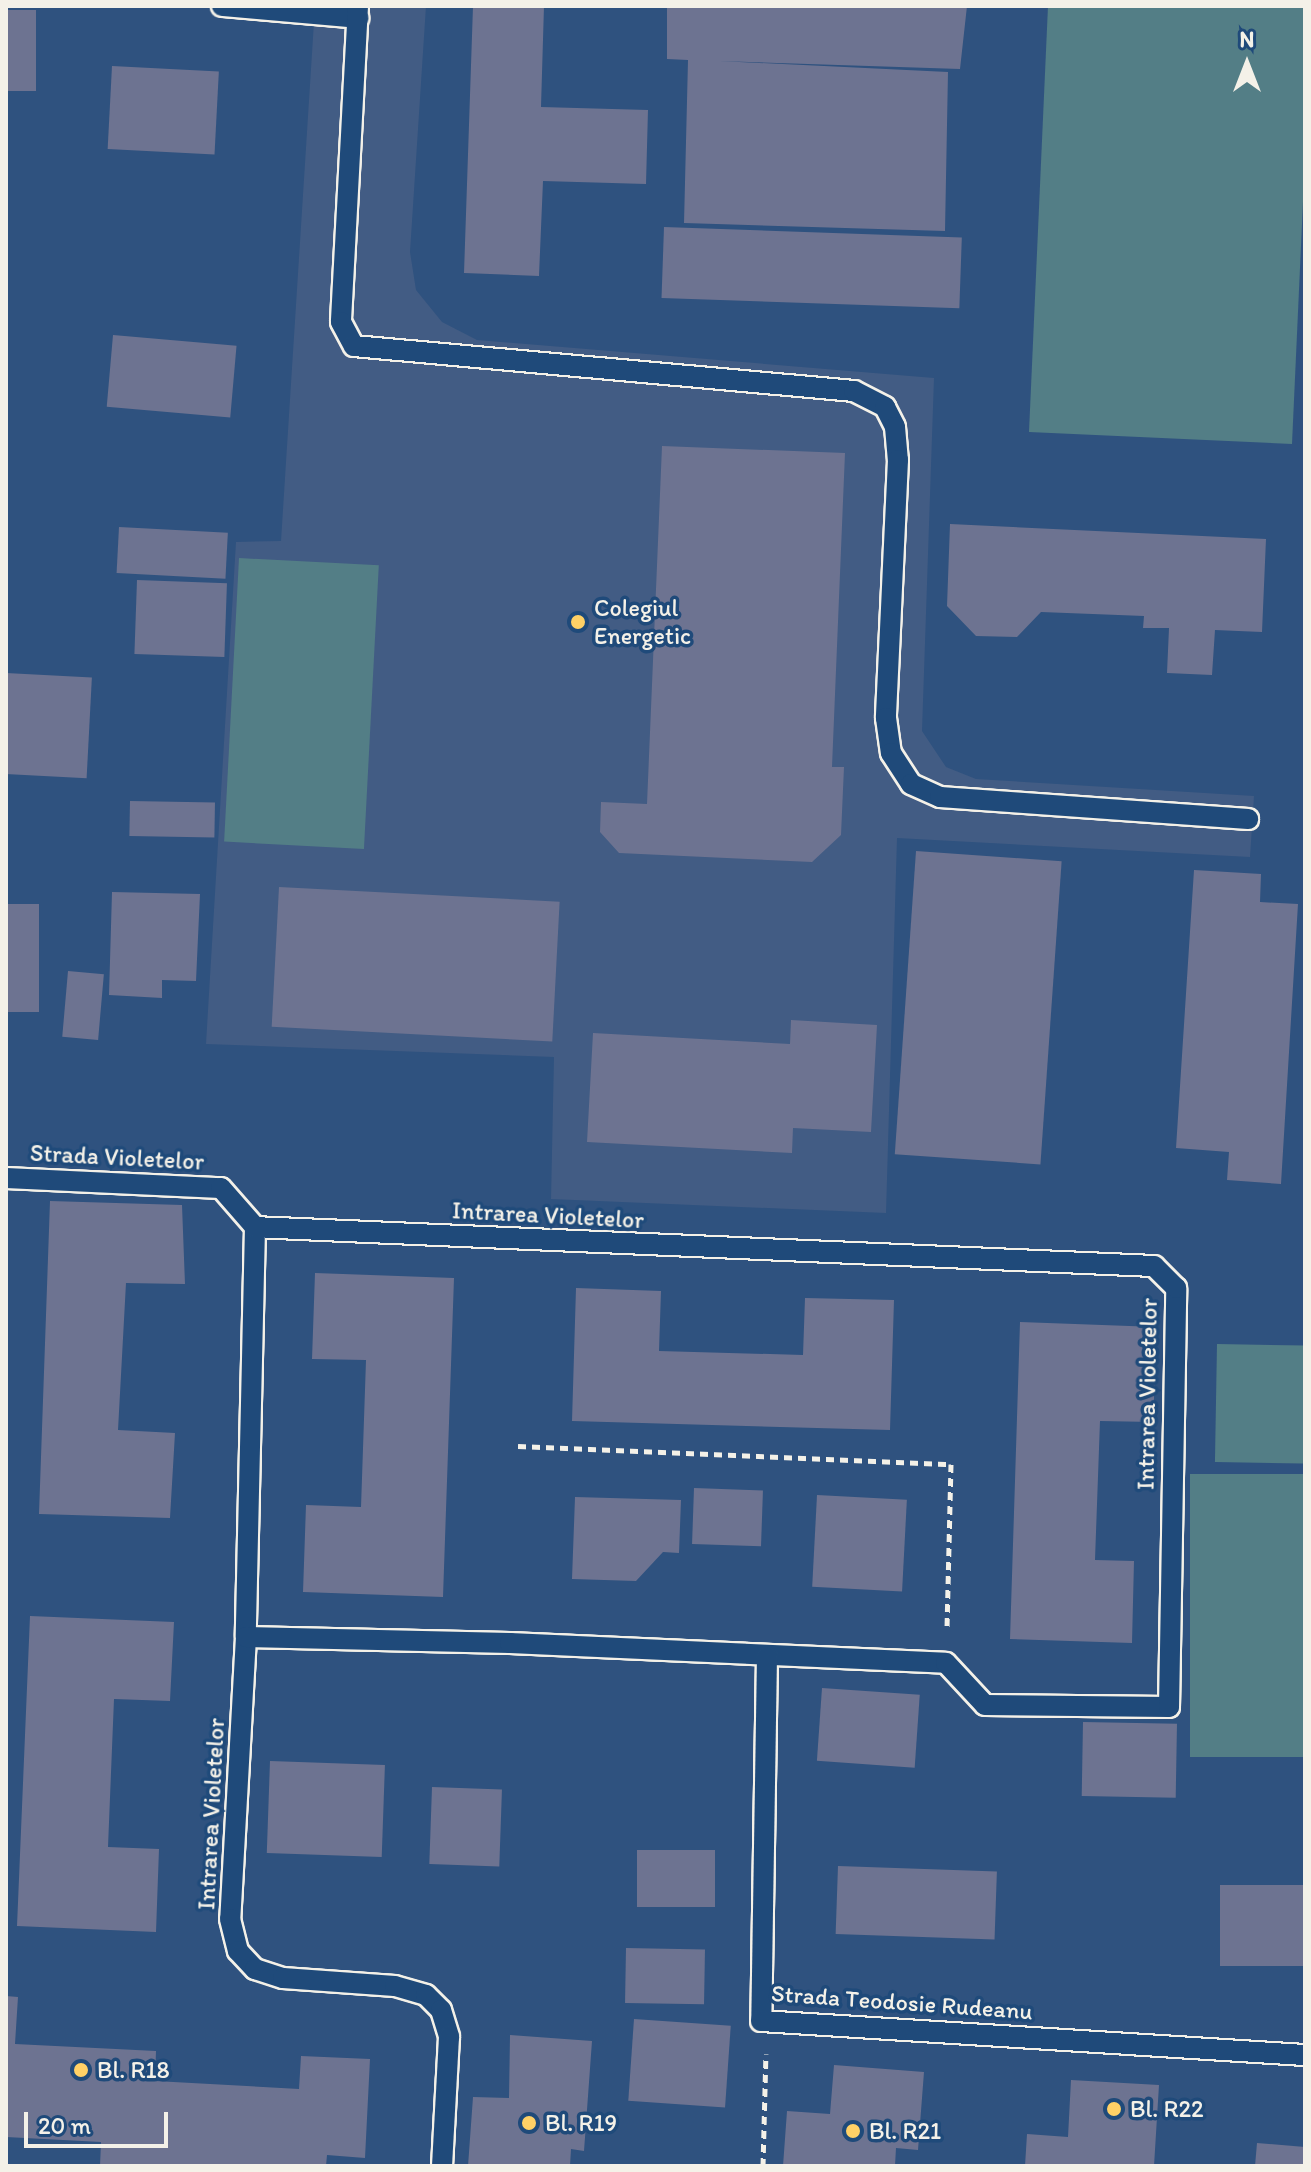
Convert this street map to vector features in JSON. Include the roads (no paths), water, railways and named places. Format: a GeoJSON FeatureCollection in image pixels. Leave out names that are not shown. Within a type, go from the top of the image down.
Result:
{"type":"FeatureCollection","features":[{"type":"Feature","properties":{"kind":"lane"},"geometry":{"type":"LineString","coordinates":[[222,6],[320,14],[358,12],[341,322],[354,346],[854,391],[885,407],[895,427],[898,460],[886,718],[891,753],[911,784],[940,797],[1248,819]]}},
{"type":"Feature","properties":{"kind":"lane","name":"Strada Violetelor"},"geometry":{"type":"LineString","coordinates":[[6,1178],[221,1188],[255,1227]]}},
{"type":"Feature","properties":{"kind":"lane","name":"Intrarea Violetelor"},"geometry":{"type":"LineString","coordinates":[[442,2166],[449,2037],[441,2010],[426,1995],[395,1986],[283,1978],[255,1969],[238,1951],[230,1919],[246,1637],[255,1227],[1154,1266],[1176,1288],[1169,1707],[985,1705],[946,1663],[767,1656]]}},
{"type":"Feature","properties":{"kind":"lane"},"geometry":{"type":"LineString","coordinates":[[246,1637],[510,1643],[767,1656]]}},
{"type":"Feature","properties":{"kind":"lane","name":"Strada Teodosie Rudeanu"},"geometry":{"type":"LineString","coordinates":[[767,1656],[761,2021],[1305,2055]]}},
{"type":"Feature","properties":{"kind":"place","name":"Colegiul Energetic"},"geometry":{"type":"Point","coordinates":[578,622]}},
{"type":"Feature","properties":{"kind":"place","name":"Bl. R18"},"geometry":{"type":"Point","coordinates":[81,2070]}},
{"type":"Feature","properties":{"kind":"place","name":"Bl. R22"},"geometry":{"type":"Point","coordinates":[1114,2109]}},
{"type":"Feature","properties":{"kind":"place","name":"Bl. R19"},"geometry":{"type":"Point","coordinates":[529,2123]}},
{"type":"Feature","properties":{"kind":"place","name":"Bl. R21"},"geometry":{"type":"Point","coordinates":[853,2131]}}]}
